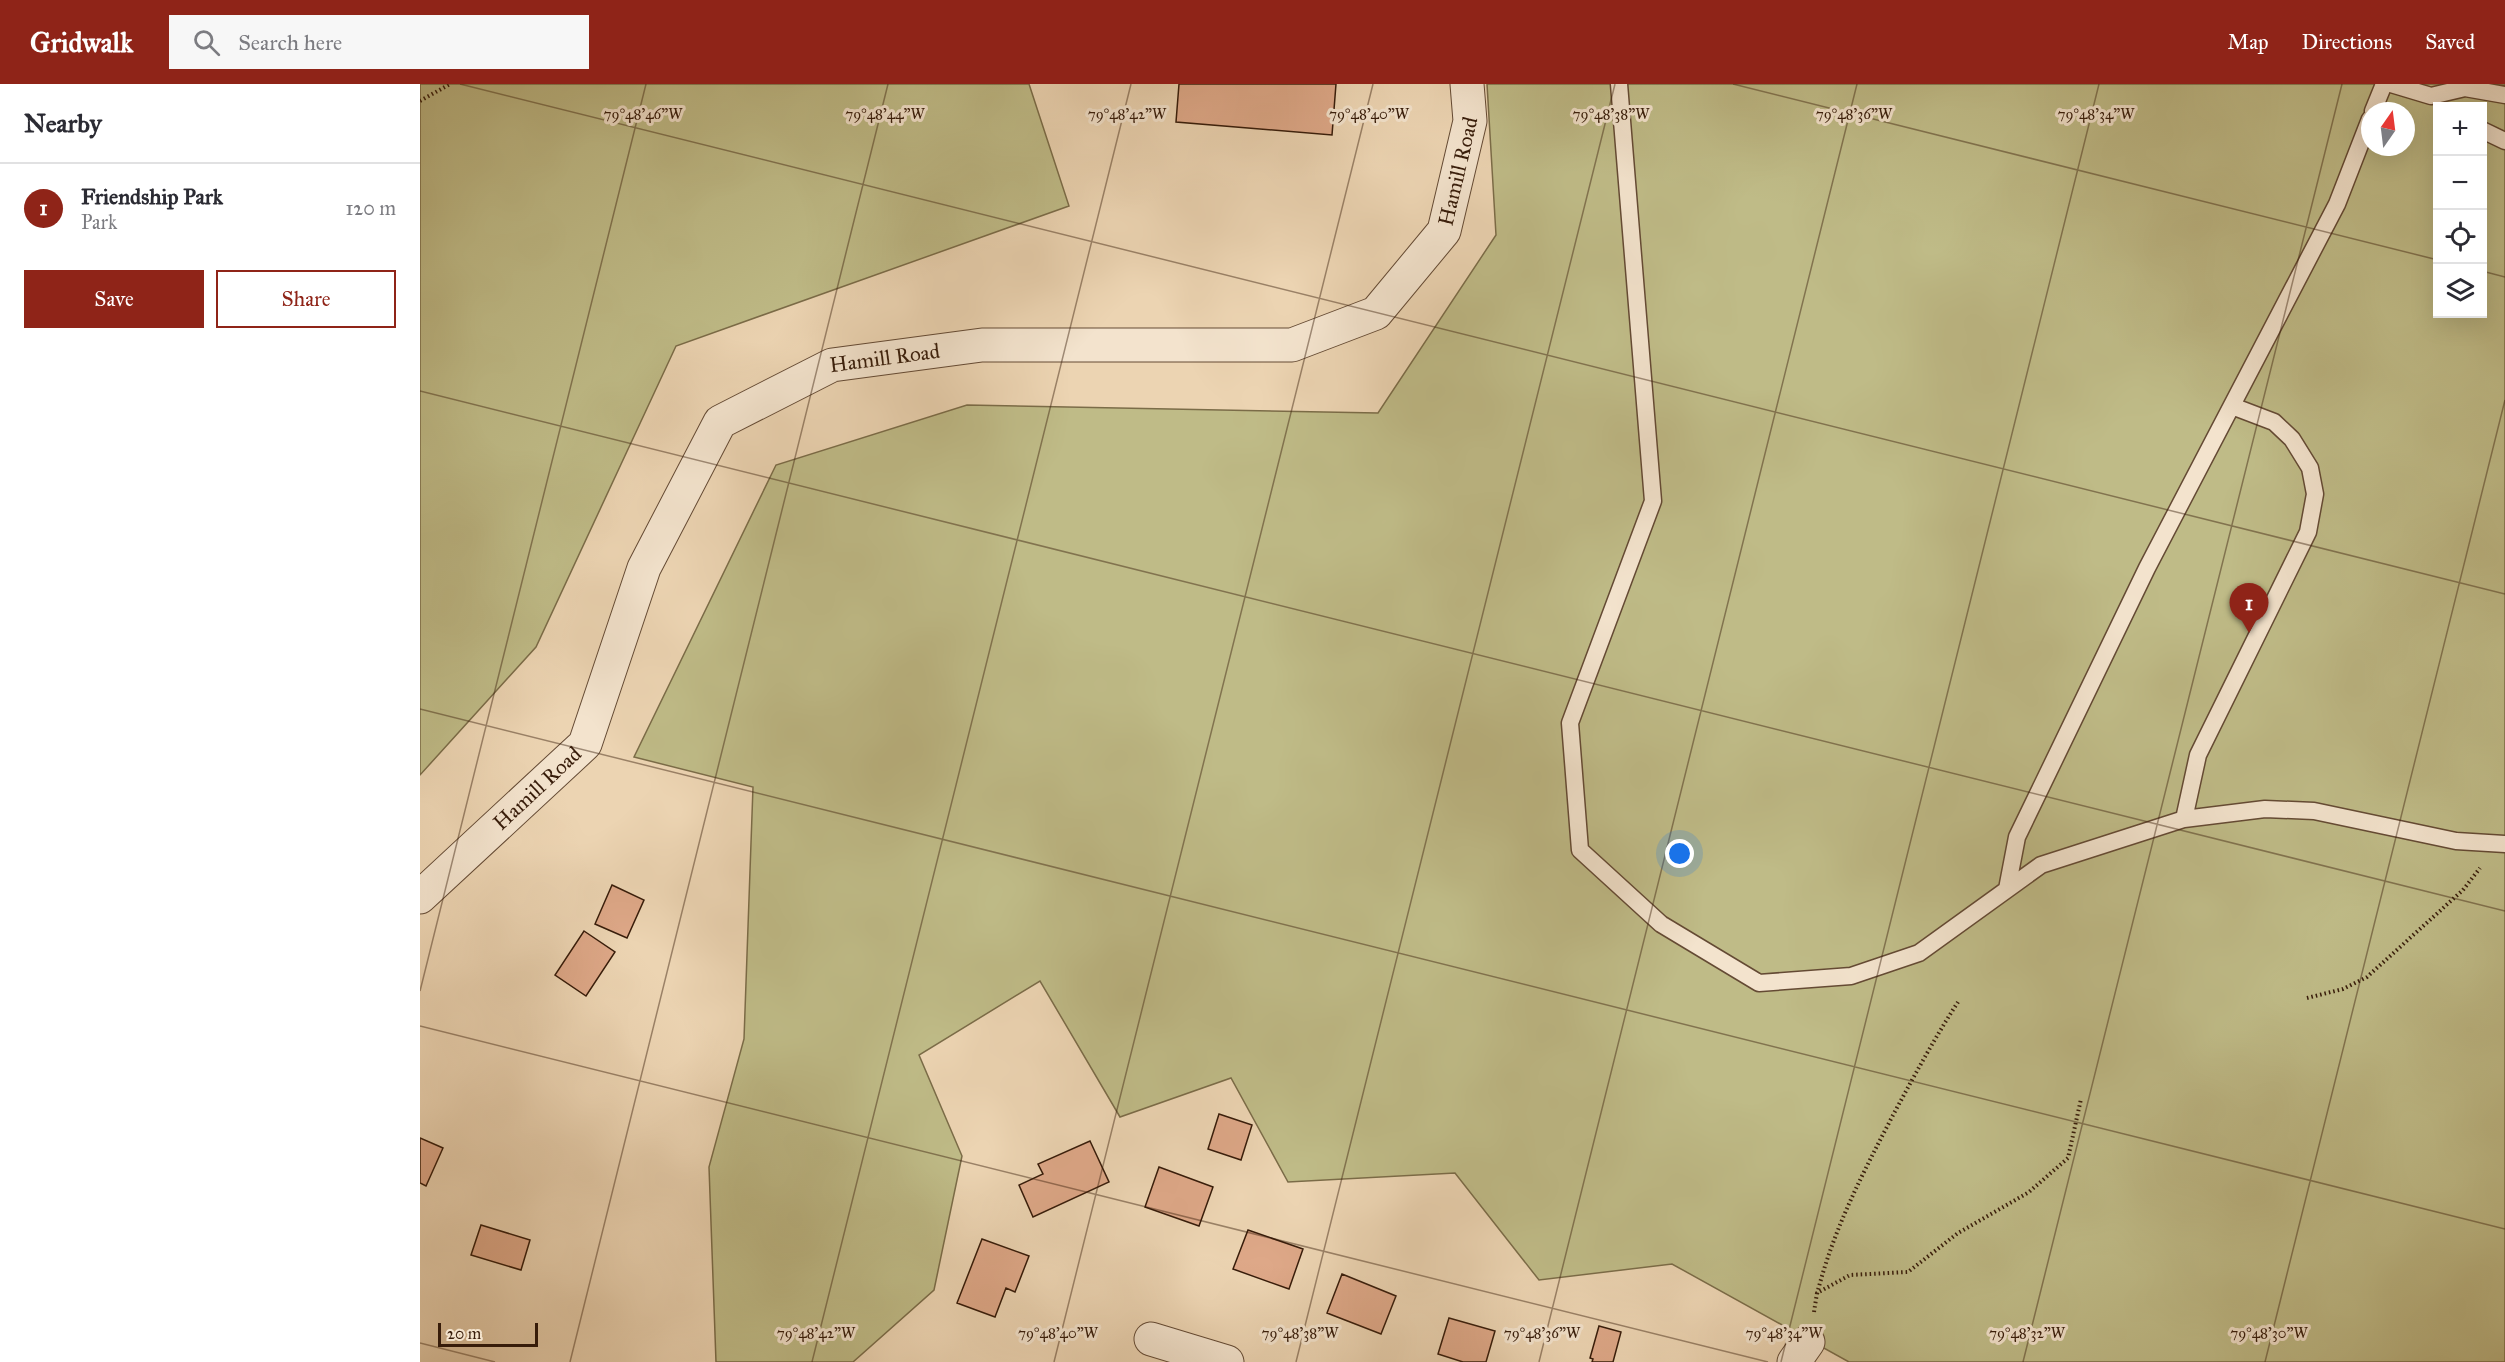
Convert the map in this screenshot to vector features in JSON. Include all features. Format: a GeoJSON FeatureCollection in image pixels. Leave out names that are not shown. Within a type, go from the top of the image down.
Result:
{"type":"FeatureCollection","features":[{"type":"Feature","properties":{"kind":"street","name":"Hamill Road"},"geometry":{"type":"LineString","coordinates":[[420,897],[585,744],[644,568],[720,422],[832,365],[982,345],[1292,345],[1376,314],[1444,231],[1470,122],[1467,84]]}},
{"type":"Feature","properties":{"kind":"street"},"geometry":{"type":"LineString","coordinates":[[1151,1339],[1227,1362]]}},
{"type":"Feature","properties":{"kind":"lane"},"geometry":{"type":"LineString","coordinates":[[1619,84],[1653,501],[1570,723],[1580,850],[1661,924],[1760,983],[1851,976],[1919,953],[2041,865],[2184,819],[2265,809],[2314,811],[2456,841],[2500,844]]}},
{"type":"Feature","properties":{"kind":"lane"},"geometry":{"type":"LineString","coordinates":[[2377,102],[2384,84]]}},
{"type":"Feature","properties":{"kind":"lane"},"geometry":{"type":"LineString","coordinates":[[2391,84],[2437,101],[2465,88],[2505,95]]}},
{"type":"Feature","properties":{"kind":"lane"},"geometry":{"type":"LineString","coordinates":[[2487,132],[2505,141]]}},
{"type":"Feature","properties":{"kind":"lane"},"geometry":{"type":"LineString","coordinates":[[2007,889],[2017,837],[2147,568],[2337,204],[2361,142]]}},
{"type":"Feature","properties":{"kind":"lane"},"geometry":{"type":"LineString","coordinates":[[2184,819],[2198,755],[2308,532],[2315,494],[2310,468],[2292,439],[2274,422],[2232,406]]}},
{"type":"Feature","properties":{"kind":"path"},"geometry":{"type":"LineString","coordinates":[[420,101],[450,84]]}},
{"type":"Feature","properties":{"kind":"path"},"geometry":{"type":"LineString","coordinates":[[2307,998],[2343,989],[2367,977],[2387,962],[2463,890],[2500,844]]}},
{"type":"Feature","properties":{"kind":"path"},"geometry":{"type":"LineString","coordinates":[[1805,1342],[1830,1246],[1862,1171],[1930,1046],[1958,1002]]}},
{"type":"Feature","properties":{"kind":"path"},"geometry":{"type":"LineString","coordinates":[[1817,1293],[1850,1275],[1908,1272],[1958,1233],[2029,1192],[2068,1158],[2081,1099]]}},
{"type":"Feature","properties":{"kind":"shaded area"},"geometry":{"type":"Polygon","coordinates":[[[420,84],[1029,84],[1069,206],[676,346],[536,647],[420,775],[420,84]]]}},
{"type":"Feature","properties":{"kind":"shaded area"},"geometry":{"type":"Polygon","coordinates":[[[1487,84],[2505,84],[2505,1362],[1849,1362],[1672,1264],[1539,1280],[1455,1173],[1288,1182],[1231,1078],[1120,1117],[1040,981],[919,1055],[962,1156],[934,1290],[853,1362],[716,1362],[709,1167],[744,1039],[753,787],[634,757],[776,465],[967,405],[1378,413],[1496,235],[1487,84]]]}},
{"type":"Feature","properties":{"kind":"building"},"geometry":{"type":"Polygon","coordinates":[[[1179,84],[1336,84],[1332,135],[1176,122],[1179,84]]]}},
{"type":"Feature","properties":{"kind":"building"},"geometry":{"type":"Polygon","coordinates":[[[612,885],[644,900],[627,938],[595,924],[612,885]]]}},
{"type":"Feature","properties":{"kind":"building"},"geometry":{"type":"Polygon","coordinates":[[[584,931],[615,952],[586,996],[555,975],[584,931]]]}},
{"type":"Feature","properties":{"kind":"building"},"geometry":{"type":"Polygon","coordinates":[[[1219,1114],[1252,1125],[1241,1160],[1208,1149],[1219,1114]]]}},
{"type":"Feature","properties":{"kind":"building"},"geometry":{"type":"Polygon","coordinates":[[[420,1138],[443,1148],[426,1186],[420,1183],[420,1138]]]}},
{"type":"Feature","properties":{"kind":"building"},"geometry":{"type":"Polygon","coordinates":[[[1090,1141],[1109,1182],[1033,1217],[1019,1185],[1043,1174],[1038,1164],[1090,1141]]]}},
{"type":"Feature","properties":{"kind":"building"},"geometry":{"type":"Polygon","coordinates":[[[1159,1167],[1213,1187],[1199,1226],[1145,1207],[1159,1167]]]}},
{"type":"Feature","properties":{"kind":"building"},"geometry":{"type":"Polygon","coordinates":[[[481,1225],[530,1240],[521,1270],[471,1255],[481,1225]]]}},
{"type":"Feature","properties":{"kind":"building"},"geometry":{"type":"Polygon","coordinates":[[[1248,1230],[1303,1249],[1289,1289],[1233,1269],[1248,1230]]]}},
{"type":"Feature","properties":{"kind":"building"},"geometry":{"type":"Polygon","coordinates":[[[982,1239],[1029,1256],[1015,1292],[1006,1288],[995,1317],[957,1303],[982,1239]]]}},
{"type":"Feature","properties":{"kind":"building"},"geometry":{"type":"Polygon","coordinates":[[[1342,1274],[1396,1296],[1381,1334],[1327,1313],[1342,1274]]]}},
{"type":"Feature","properties":{"kind":"building"},"geometry":{"type":"Polygon","coordinates":[[[1449,1318],[1495,1331],[1486,1362],[1463,1362],[1438,1354],[1449,1318]]]}},
{"type":"Feature","properties":{"kind":"building"},"geometry":{"type":"Polygon","coordinates":[[[1599,1326],[1621,1332],[1613,1362],[1592,1362],[1593,1359],[1590,1358],[1599,1326]]]}},
{"type":"Feature","properties":{"kind":"place","name":"Friendship Park"},"geometry":{"type":"Point","coordinates":[2249,633]}}]}
